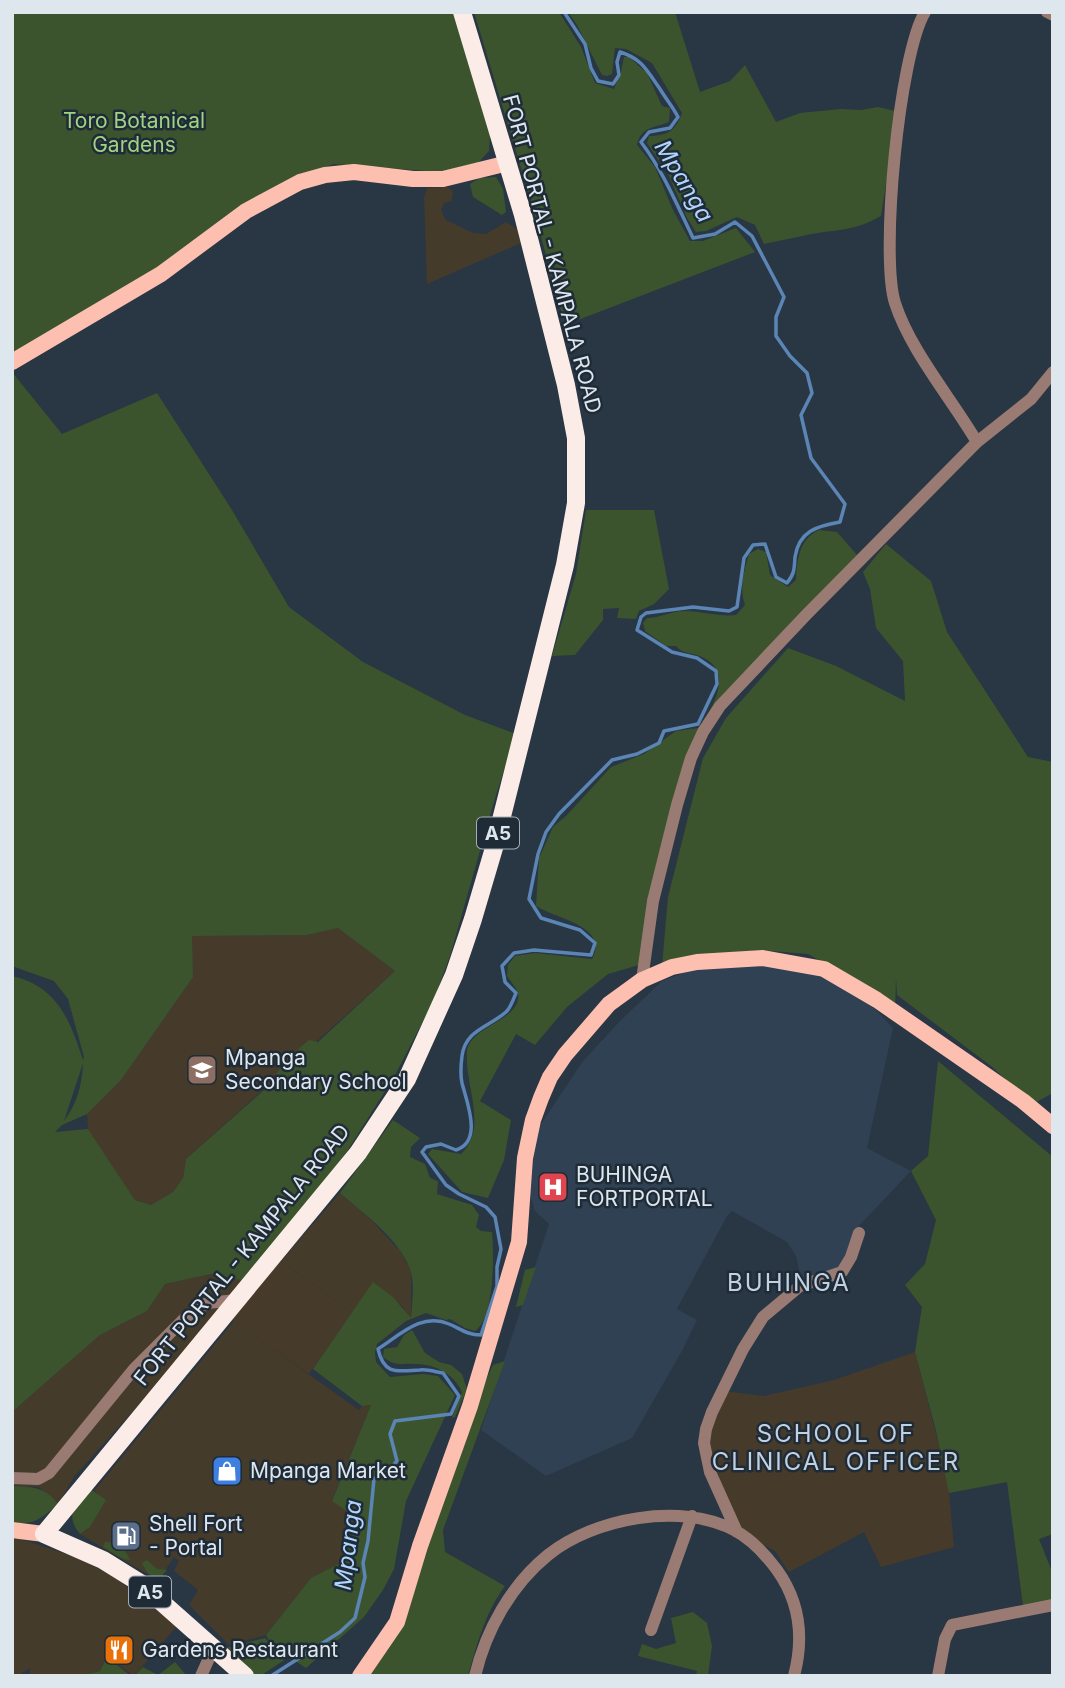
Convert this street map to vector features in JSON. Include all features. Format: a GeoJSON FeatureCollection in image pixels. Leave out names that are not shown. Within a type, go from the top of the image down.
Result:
{"type":"FeatureCollection","features":[{"type":"Feature","properties":{"kind":"highway","name":"FORT PORTAL - KAMPALA ROAD"},"geometry":{"type":"LineString","coordinates":[[44,1534],[358,1153],[407,1079],[454,975],[477,907],[559,590],[576,503],[576,438],[566,385],[508,163],[462,12]]}},
{"type":"Feature","properties":{"kind":"highway","name":"A5"},"geometry":{"type":"LineString","coordinates":[[44,1534],[103,1560],[140,1583],[243,1674]]}},
{"type":"Feature","properties":{"kind":"main road"},"geometry":{"type":"LineString","coordinates":[[12,362],[161,274],[246,211],[300,181],[354,172],[413,179],[443,179],[508,163]]}},
{"type":"Feature","properties":{"kind":"main road"},"geometry":{"type":"LineString","coordinates":[[360,1676],[397,1622],[420,1546],[470,1406],[519,1242],[525,1158],[541,1098],[565,1055],[609,1004],[642,981],[672,967],[697,962],[763,958],[824,969],[877,1000],[1023,1101],[1053,1126]]}},
{"type":"Feature","properties":{"kind":"main road"},"geometry":{"type":"LineString","coordinates":[[12,1530],[44,1534]]}},
{"type":"Feature","properties":{"kind":"street"},"geometry":{"type":"LineString","coordinates":[[925,12],[902,93],[896,137],[889,251],[891,276],[894,300],[903,325],[976,442]]}},
{"type":"Feature","properties":{"kind":"street"},"geometry":{"type":"LineString","coordinates":[[1047,12],[1053,15]]}},
{"type":"Feature","properties":{"kind":"street"},"geometry":{"type":"LineString","coordinates":[[642,981],[653,901],[677,805],[691,758],[703,732],[720,706],[976,442],[1031,399],[1053,372]]}},
{"type":"Feature","properties":{"kind":"street"},"geometry":{"type":"LineString","coordinates":[[737,1532],[710,1472],[704,1443],[712,1412],[743,1349],[763,1317],[800,1286],[842,1272],[851,1257],[859,1233]]}},
{"type":"Feature","properties":{"kind":"street"},"geometry":{"type":"LineString","coordinates":[[12,1478],[38,1479],[49,1473],[134,1369],[186,1317],[206,1303],[237,1300]]}},
{"type":"Feature","properties":{"kind":"street"},"geometry":{"type":"LineString","coordinates":[[651,1630],[692,1516]]}},
{"type":"Feature","properties":{"kind":"street"},"geometry":{"type":"LineString","coordinates":[[475,1676],[485,1640],[495,1620],[547,1556],[569,1541],[605,1525],[648,1517],[692,1516],[737,1532],[771,1562],[789,1591],[801,1635],[794,1676]]}},
{"type":"Feature","properties":{"kind":"street"},"geometry":{"type":"LineString","coordinates":[[938,1676],[945,1639],[952,1625],[1053,1605]]}},
{"type":"Feature","properties":{"kind":"street"},"geometry":{"type":"LineString","coordinates":[[201,1676],[214,1647]]}},
{"type":"Feature","properties":{"kind":"shaded area"},"geometry":{"type":"Polygon","coordinates":[[[447,187],[453,191],[452,201],[444,203],[441,210],[446,220],[473,233],[486,234],[506,222],[517,229],[521,243],[427,284],[424,198],[427,188],[447,187]]]}},
{"type":"Feature","properties":{"kind":"shaded area"},"geometry":{"type":"Polygon","coordinates":[[[338,928],[395,971],[186,1159],[183,1178],[173,1192],[151,1205],[135,1200],[88,1129],[87,1114],[121,1080],[193,977],[191,936],[307,935],[338,928]]]}},
{"type":"Feature","properties":{"kind":"shaded area"},"geometry":{"type":"Polygon","coordinates":[[[752,964],[798,968],[831,979],[875,1009],[893,1028],[867,1148],[911,1171],[857,1228],[840,1268],[801,1279],[796,1256],[787,1242],[732,1211],[677,1309],[697,1320],[632,1438],[546,1476],[481,1430],[549,1224],[535,1211],[528,1189],[537,1130],[583,1061],[662,981],[688,971],[752,964]]]}},
{"type":"Feature","properties":{"kind":"shaded area"},"geometry":{"type":"Polygon","coordinates":[[[340,1193],[370,1219],[400,1251],[411,1270],[411,1320],[402,1306],[374,1283],[352,1313],[281,1261],[340,1193]]]}},
{"type":"Feature","properties":{"kind":"shaded area"},"geometry":{"type":"Polygon","coordinates":[[[281,1261],[352,1313],[309,1374],[229,1318],[281,1261]]]}},
{"type":"Feature","properties":{"kind":"shaded area"},"geometry":{"type":"Polygon","coordinates":[[[211,1274],[246,1281],[185,1358],[142,1401],[74,1477],[58,1504],[39,1487],[12,1486],[12,1412],[100,1335],[147,1311],[165,1284],[211,1274]]]}},
{"type":"Feature","properties":{"kind":"shaded area"},"geometry":{"type":"Polygon","coordinates":[[[234,1321],[359,1410],[362,1406],[371,1405],[332,1500],[357,1518],[344,1561],[311,1578],[266,1635],[229,1645],[189,1605],[198,1590],[174,1571],[179,1561],[174,1557],[160,1578],[154,1578],[80,1534],[90,1527],[105,1501],[94,1491],[234,1321]]]}},
{"type":"Feature","properties":{"kind":"shaded area"},"geometry":{"type":"Polygon","coordinates":[[[915,1352],[948,1481],[954,1547],[881,1567],[864,1532],[789,1572],[775,1551],[740,1532],[705,1442],[724,1391],[764,1396],[834,1380],[915,1352]]]}},
{"type":"Feature","properties":{"kind":"shaded area"},"geometry":{"type":"Polygon","coordinates":[[[12,1536],[75,1557],[112,1575],[177,1626],[134,1676],[107,1657],[100,1671],[81,1676],[30,1676],[30,1668],[12,1676],[12,1536]]]}},
{"type":"Feature","properties":{"kind":"green space","name":"Toro Botanical Gardens"},"geometry":{"type":"Polygon","coordinates":[[[12,12],[458,12],[490,135],[489,151],[478,163],[441,172],[334,164],[296,177],[239,206],[159,266],[12,354],[12,12]]]}},
{"type":"Feature","properties":{"kind":"green space"},"geometry":{"type":"Polygon","coordinates":[[[474,12],[559,12],[581,47],[595,83],[614,89],[624,57],[629,57],[647,73],[662,106],[670,108],[669,122],[645,131],[637,145],[655,167],[673,210],[690,241],[703,241],[736,228],[755,252],[565,325],[474,12]]]}},
{"type":"Feature","properties":{"kind":"green space"},"geometry":{"type":"Polygon","coordinates":[[[568,12],[675,12],[700,92],[730,81],[745,65],[776,122],[800,113],[841,109],[878,107],[895,111],[881,216],[853,227],[764,244],[755,225],[737,217],[706,231],[696,232],[669,176],[647,143],[649,136],[670,131],[682,113],[652,63],[626,49],[615,48],[612,74],[602,75],[568,12]]]}},
{"type":"Feature","properties":{"kind":"green space"},"geometry":{"type":"Polygon","coordinates":[[[496,177],[503,189],[506,212],[502,215],[473,197],[470,184],[480,178],[496,177]]]}},
{"type":"Feature","properties":{"kind":"green space"},"geometry":{"type":"Polygon","coordinates":[[[12,372],[62,434],[157,393],[232,510],[289,607],[363,662],[465,715],[516,734],[450,956],[433,1002],[394,1077],[334,1172],[246,1281],[211,1274],[165,1284],[147,1311],[100,1335],[12,1412],[12,976],[27,981],[51,996],[67,1018],[83,1060],[84,1057],[68,999],[54,981],[12,966],[12,372]],[[338,928],[307,935],[192,936],[193,977],[121,1080],[87,1114],[62,1125],[55,1132],[88,1129],[135,1200],[151,1205],[173,1192],[183,1178],[186,1159],[265,1089],[289,1057],[309,1040],[318,1042],[395,971],[338,928]],[[83,1063],[64,1121],[78,1094],[83,1063]]]}},
{"type":"Feature","properties":{"kind":"green space"},"geometry":{"type":"Polygon","coordinates":[[[586,510],[654,510],[669,589],[654,604],[639,611],[636,619],[617,618],[619,608],[603,609],[603,620],[575,655],[552,656],[576,574],[586,510]]]}},
{"type":"Feature","properties":{"kind":"green space"},"geometry":{"type":"Polygon","coordinates":[[[819,530],[837,532],[857,555],[749,670],[693,759],[639,965],[608,974],[567,1007],[535,1045],[516,1034],[480,1101],[511,1120],[504,1160],[488,1198],[462,1192],[428,1154],[432,1149],[461,1154],[469,1144],[474,1119],[467,1051],[470,1042],[477,1035],[504,1017],[517,1003],[518,994],[507,976],[508,965],[515,956],[535,953],[592,959],[596,948],[594,939],[587,931],[536,906],[539,858],[553,827],[611,767],[644,754],[676,731],[698,728],[715,700],[719,680],[712,663],[676,646],[666,646],[645,631],[643,623],[647,618],[680,611],[736,615],[745,605],[742,586],[749,554],[758,549],[766,552],[770,575],[788,587],[796,580],[798,558],[803,545],[819,530]]]}},
{"type":"Feature","properties":{"kind":"green space"},"geometry":{"type":"Polygon","coordinates":[[[886,544],[931,581],[947,632],[1028,757],[1053,762],[1053,1093],[1033,1104],[991,1066],[897,995],[896,978],[895,1010],[849,977],[808,954],[758,950],[688,957],[662,966],[668,897],[703,758],[726,718],[788,648],[836,666],[905,701],[903,661],[876,628],[870,589],[863,572],[886,544]]]}},
{"type":"Feature","properties":{"kind":"green space"},"geometry":{"type":"Polygon","coordinates":[[[938,1061],[1053,1157],[1053,1534],[1039,1539],[1053,1574],[1053,1599],[1023,1606],[1007,1482],[949,1493],[915,1352],[922,1307],[905,1285],[925,1264],[936,1220],[911,1171],[928,1156],[938,1061]]]}},
{"type":"Feature","properties":{"kind":"green space"},"geometry":{"type":"Polygon","coordinates":[[[393,1120],[420,1138],[411,1147],[410,1157],[425,1164],[430,1178],[438,1181],[437,1194],[472,1205],[479,1215],[476,1227],[481,1231],[492,1232],[490,1300],[482,1324],[475,1331],[450,1319],[426,1313],[406,1321],[377,1344],[376,1362],[390,1377],[423,1374],[438,1376],[455,1395],[406,1501],[394,1569],[364,1617],[306,1668],[289,1657],[260,1676],[253,1676],[226,1648],[265,1638],[271,1644],[266,1635],[311,1578],[344,1561],[357,1518],[332,1501],[371,1405],[362,1406],[313,1369],[373,1282],[393,1297],[411,1318],[412,1280],[405,1258],[379,1227],[340,1193],[393,1120]]]}},
{"type":"Feature","properties":{"kind":"green space"},"geometry":{"type":"Polygon","coordinates":[[[536,1267],[523,1305],[516,1307],[525,1270],[536,1267]]]}},
{"type":"Feature","properties":{"kind":"green space"},"geometry":{"type":"Polygon","coordinates":[[[412,1330],[425,1353],[439,1362],[451,1365],[462,1374],[467,1389],[455,1417],[452,1418],[462,1392],[449,1375],[430,1366],[395,1363],[383,1357],[384,1349],[397,1347],[404,1335],[412,1330]]]}},
{"type":"Feature","properties":{"kind":"green space"},"geometry":{"type":"Polygon","coordinates":[[[505,1361],[443,1530],[445,1552],[505,1586],[487,1618],[468,1676],[368,1676],[434,1522],[475,1403],[493,1365],[505,1361]]]}},
{"type":"Feature","properties":{"kind":"green space"},"geometry":{"type":"Polygon","coordinates":[[[12,1486],[38,1489],[58,1504],[37,1520],[26,1523],[12,1522],[12,1486]]]}},
{"type":"Feature","properties":{"kind":"green space"},"geometry":{"type":"Polygon","coordinates":[[[86,1486],[106,1500],[90,1527],[80,1534],[72,1515],[86,1486]]]}},
{"type":"Feature","properties":{"kind":"green space"},"geometry":{"type":"Polygon","coordinates":[[[105,1542],[120,1546],[130,1560],[123,1559],[103,1547],[105,1542]]]}},
{"type":"Feature","properties":{"kind":"green space"},"geometry":{"type":"Polygon","coordinates":[[[147,1560],[157,1569],[167,1570],[160,1578],[153,1577],[142,1563],[147,1560]]]}},
{"type":"Feature","properties":{"kind":"green space"},"geometry":{"type":"Polygon","coordinates":[[[693,1612],[707,1623],[712,1646],[708,1676],[696,1676],[697,1671],[638,1656],[642,1644],[656,1649],[676,1643],[671,1618],[693,1612]]]}},
{"type":"Feature","properties":{"kind":"green space"},"geometry":{"type":"Polygon","coordinates":[[[107,1657],[131,1676],[81,1676],[100,1671],[107,1657]]]}},
{"type":"Feature","properties":{"kind":"green space"},"geometry":{"type":"Polygon","coordinates":[[[175,1662],[187,1676],[134,1676],[143,1667],[158,1675],[175,1662]]]}},
{"type":"Feature","properties":{"kind":"waterway","name":"Mpanga"},"geometry":{"type":"LineString","coordinates":[[271,1676],[340,1632],[355,1618],[365,1577],[363,1563],[368,1541],[374,1479],[389,1470],[397,1461],[390,1434],[395,1421],[451,1414],[459,1396],[443,1373],[393,1370],[384,1364],[378,1349],[412,1327],[430,1321],[439,1321],[468,1333],[481,1335],[497,1286],[501,1249],[495,1217],[486,1207],[446,1185],[422,1152],[426,1147],[441,1144],[456,1150],[469,1139],[471,1121],[461,1080],[462,1056],[468,1040],[506,1012],[512,1003],[516,993],[505,982],[502,966],[514,953],[534,950],[591,955],[595,943],[580,930],[541,918],[529,899],[538,854],[546,832],[559,814],[612,760],[637,754],[659,743],[664,731],[698,724],[717,684],[716,671],[697,658],[672,652],[637,630],[641,617],[646,613],[693,607],[729,611],[737,607],[744,558],[753,545],[765,544],[776,577],[787,583],[793,574],[800,541],[810,531],[840,522],[845,504],[811,458],[801,415],[812,393],[807,373],[790,356],[776,336],[776,317],[784,297],[752,236],[735,222],[715,234],[693,238],[663,176],[641,142],[649,132],[670,128],[678,117],[676,113],[644,66],[628,55],[620,52],[617,62],[619,75],[613,84],[598,81],[591,68],[585,44],[564,12]]}},
{"type":"Feature","properties":{"kind":"place","name":"Mpanga Secondary School"},"geometry":{"type":"Point","coordinates":[202,1070]}},
{"type":"Feature","properties":{"kind":"place","name":"BUHINGA FORTPORTAL"},"geometry":{"type":"Point","coordinates":[553,1187]}},
{"type":"Feature","properties":{"kind":"place","name":"Mpanga Market"},"geometry":{"type":"Point","coordinates":[227,1471]}},
{"type":"Feature","properties":{"kind":"place","name":"Shell Fort - Portal"},"geometry":{"type":"Point","coordinates":[126,1536]}},
{"type":"Feature","properties":{"kind":"place","name":"Gardens Restaurant"},"geometry":{"type":"Point","coordinates":[119,1650]}},
{"type":"Feature","properties":{"kind":"district","name":"BUHINGA"},"geometry":{"type":"Point","coordinates":[789,1283]}},
{"type":"Feature","properties":{"kind":"district","name":"SCHOOL OF CLINICAL OFFICER"},"geometry":{"type":"Point","coordinates":[836,1448]}}]}
